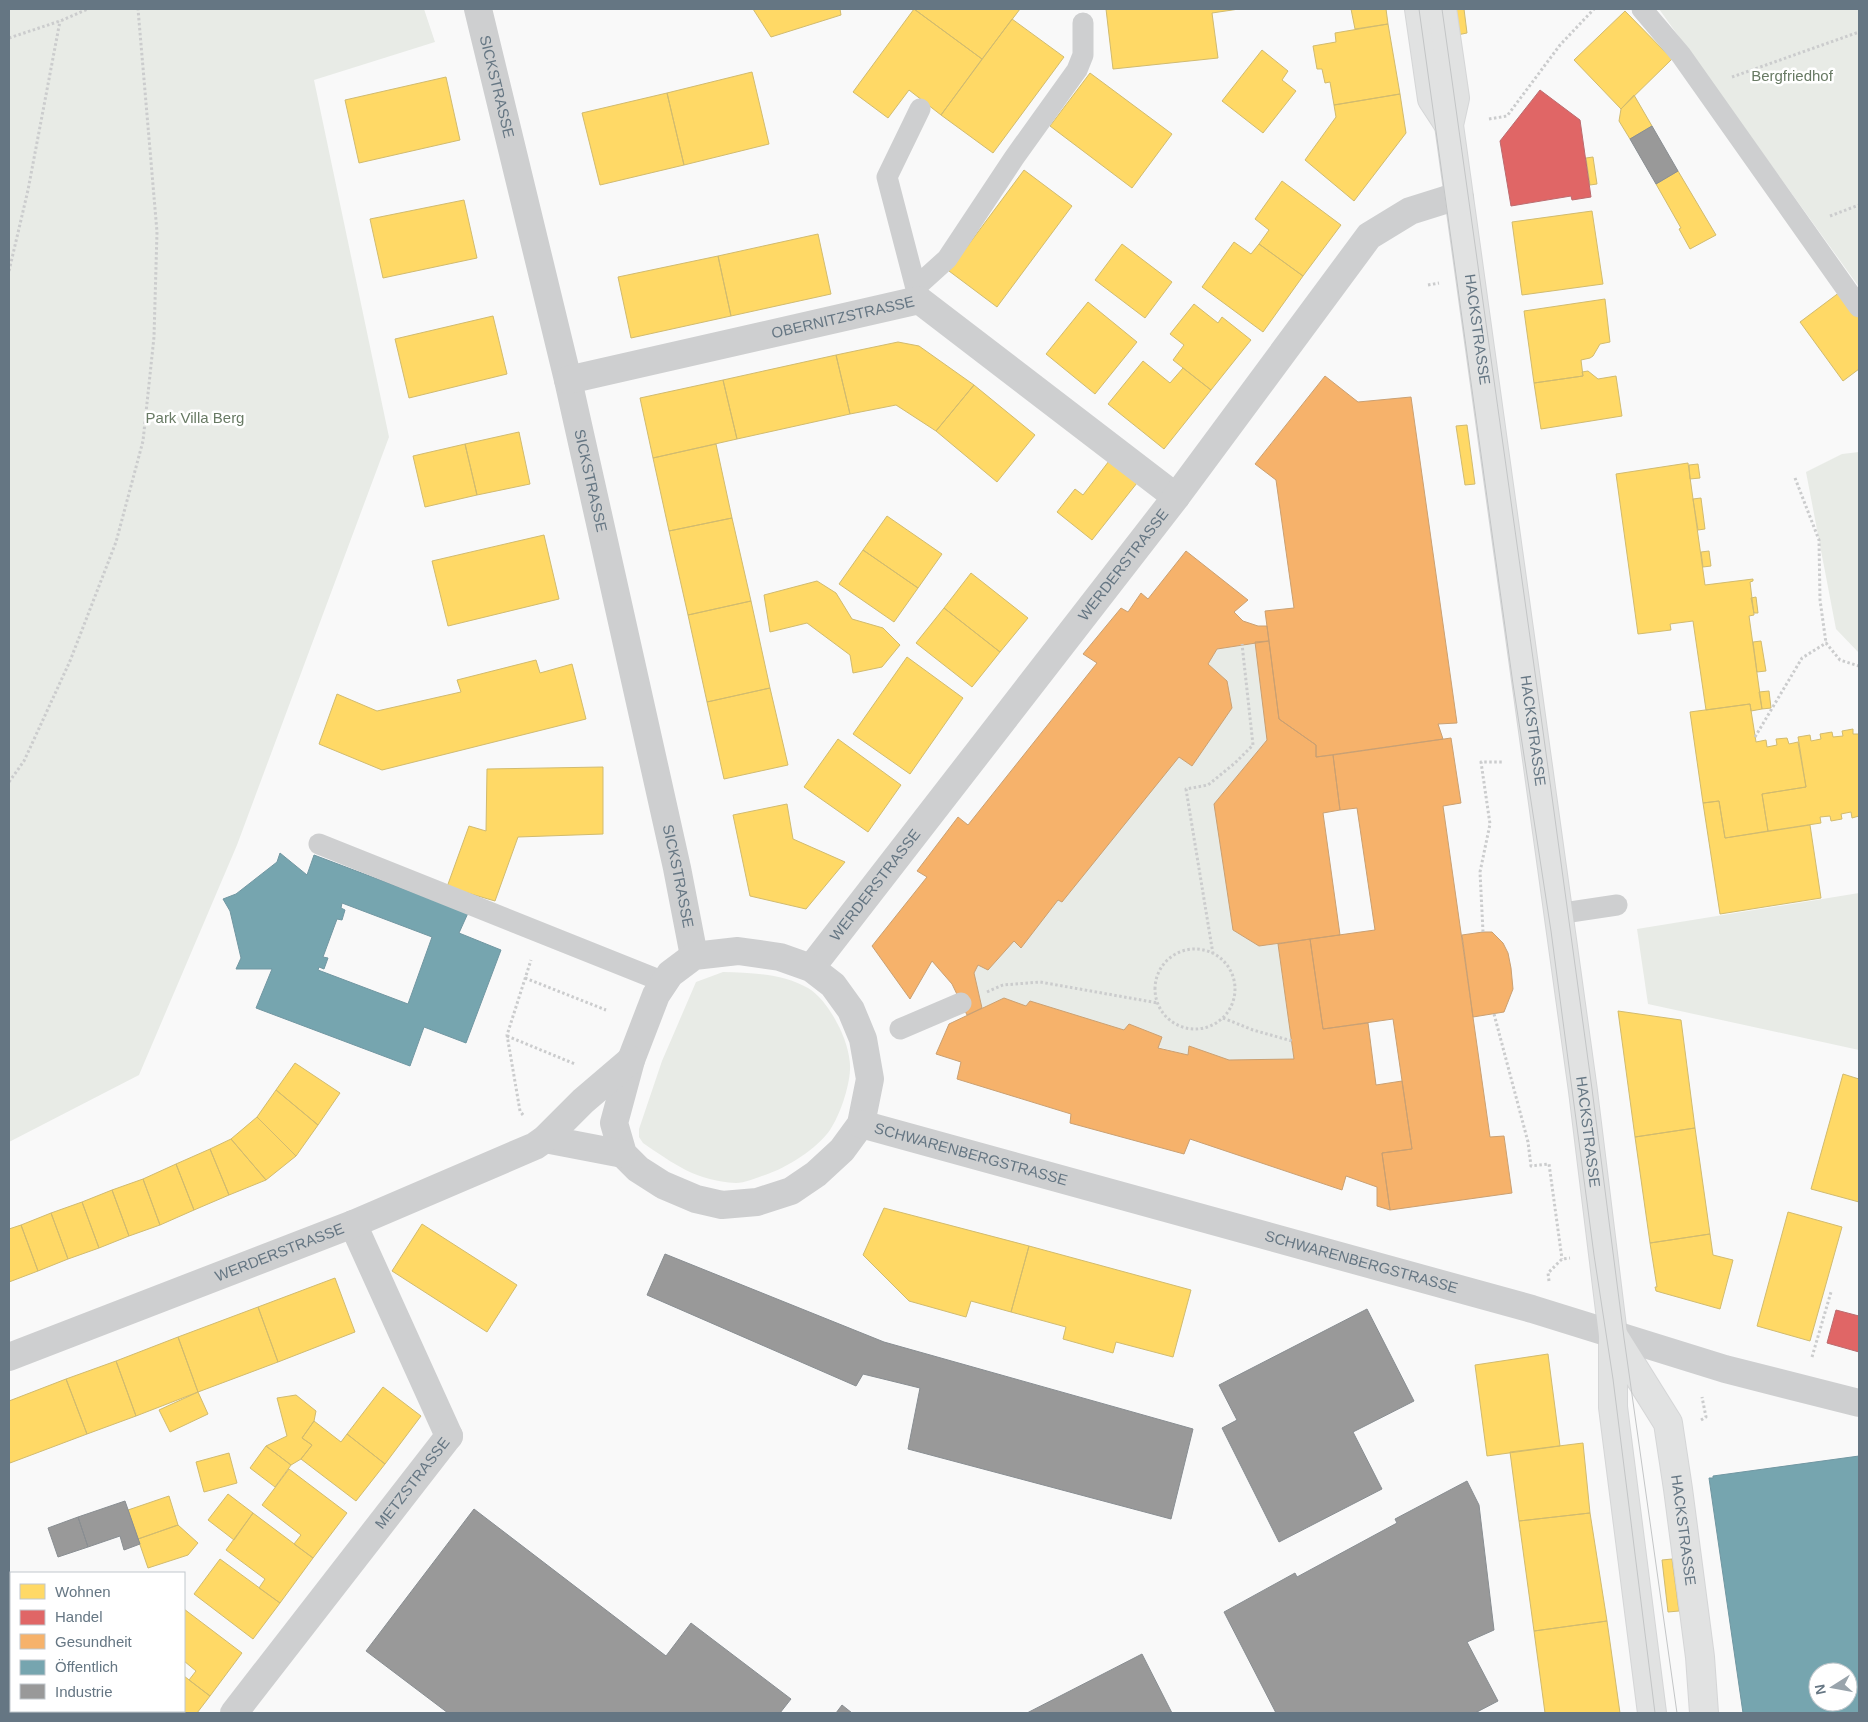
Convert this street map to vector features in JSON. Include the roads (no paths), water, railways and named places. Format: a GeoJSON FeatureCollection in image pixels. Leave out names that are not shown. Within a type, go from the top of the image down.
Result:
{"type":"FeatureCollection","features":[{"type":"Feature","properties":{"kind":"main road","name":"HACKSTRASSE"},"geometry":{"type":"LineString","coordinates":[[1419,9],[1432,99],[1449,125]]}},
{"type":"Feature","properties":{"kind":"main road","name":"HACKSTRASSE"},"geometry":{"type":"LineString","coordinates":[[1442,9],[1455,98],[1449,125],[1583,1091],[1613,1335],[1613,1407],[1652,1713]]}},
{"type":"Feature","properties":{"kind":"main road","name":"HACKSTRASSE"},"geometry":{"type":"LineString","coordinates":[[1613,1335],[1668,1423],[1700,1657],[1704,1713]]}},
{"type":"Feature","properties":{"kind":"street","name":"SICKSTRASSE"},"geometry":{"type":"LineString","coordinates":[[478,9],[568,380],[677,868],[694,956]]}},
{"type":"Feature","properties":{"kind":"street","name":"WERDERSTRASSE"},"geometry":{"type":"LineString","coordinates":[[811,968],[1176,496],[1370,236],[1410,211],[1445,200],[1460,198]]}},
{"type":"Feature","properties":{"kind":"street","name":"OBERNITZSTRASSE"},"geometry":{"type":"LineString","coordinates":[[568,380],[917,294],[1176,496]]}},
{"type":"Feature","properties":{"kind":"street"},"geometry":{"type":"LineString","coordinates":[[738,950],[780,957],[811,968],[833,985],[851,1010],[862,1039],[870,1079],[861,1124],[842,1150],[816,1174],[792,1191],[757,1202],[722,1205],[696,1199],[663,1185],[638,1169],[623,1154],[614,1124],[631,1060],[656,995],[670,974],[694,956],[738,950]]}},
{"type":"Feature","properties":{"kind":"street","name":"WERDERSTRASSE"},"geometry":{"type":"LineString","coordinates":[[9,1357],[353,1224],[535,1146],[631,1060]]}},
{"type":"Feature","properties":{"kind":"street","name":"SCHWARENBERGSTRASSE"},"geometry":{"type":"LineString","coordinates":[[861,1124],[1513,1304],[1725,1369],[1859,1403]]}},
{"type":"Feature","properties":{"kind":"street"},"geometry":{"type":"LineString","coordinates":[[545,1139],[623,1154]]}},
{"type":"Feature","properties":{"kind":"street","name":"METZSTRASSE"},"geometry":{"type":"LineString","coordinates":[[234,1713],[449,1436],[353,1224]]}},
{"type":"Feature","properties":{"kind":"lane"},"geometry":{"type":"LineString","coordinates":[[1642,9],[1681,55],[1859,308]]}},
{"type":"Feature","properties":{"kind":"lane"},"geometry":{"type":"LineString","coordinates":[[917,294],[947,259],[1014,158],[1077,70],[1083,55],[1083,23]]}},
{"type":"Feature","properties":{"kind":"lane"},"geometry":{"type":"LineString","coordinates":[[917,294],[888,177],[920,109]]}},
{"type":"Feature","properties":{"kind":"lane"},"geometry":{"type":"LineString","coordinates":[[319,844],[664,982]]}},
{"type":"Feature","properties":{"kind":"lane"},"geometry":{"type":"LineString","coordinates":[[1557,914],[1617,905]]}},
{"type":"Feature","properties":{"kind":"lane"},"geometry":{"type":"LineString","coordinates":[[900,1029],[970,999]]}},
{"type":"Feature","properties":{"kind":"tram line"},"geometry":{"type":"LineString","coordinates":[[1419,9],[1513,684],[1551,931],[1594,1255],[1613,1379],[1655,1713]]}},
{"type":"Feature","properties":{"kind":"tram line"},"geometry":{"type":"LineString","coordinates":[[1442,9],[1677,1713]]}},
{"type":"Feature","properties":{"kind":"park label","name":"Bergfriedhof"},"geometry":{"type":"Point","coordinates":[1792,76]}},
{"type":"Feature","properties":{"kind":"park label","name":"Park Villa Berg"},"geometry":{"type":"Point","coordinates":[195,418]}}]}
